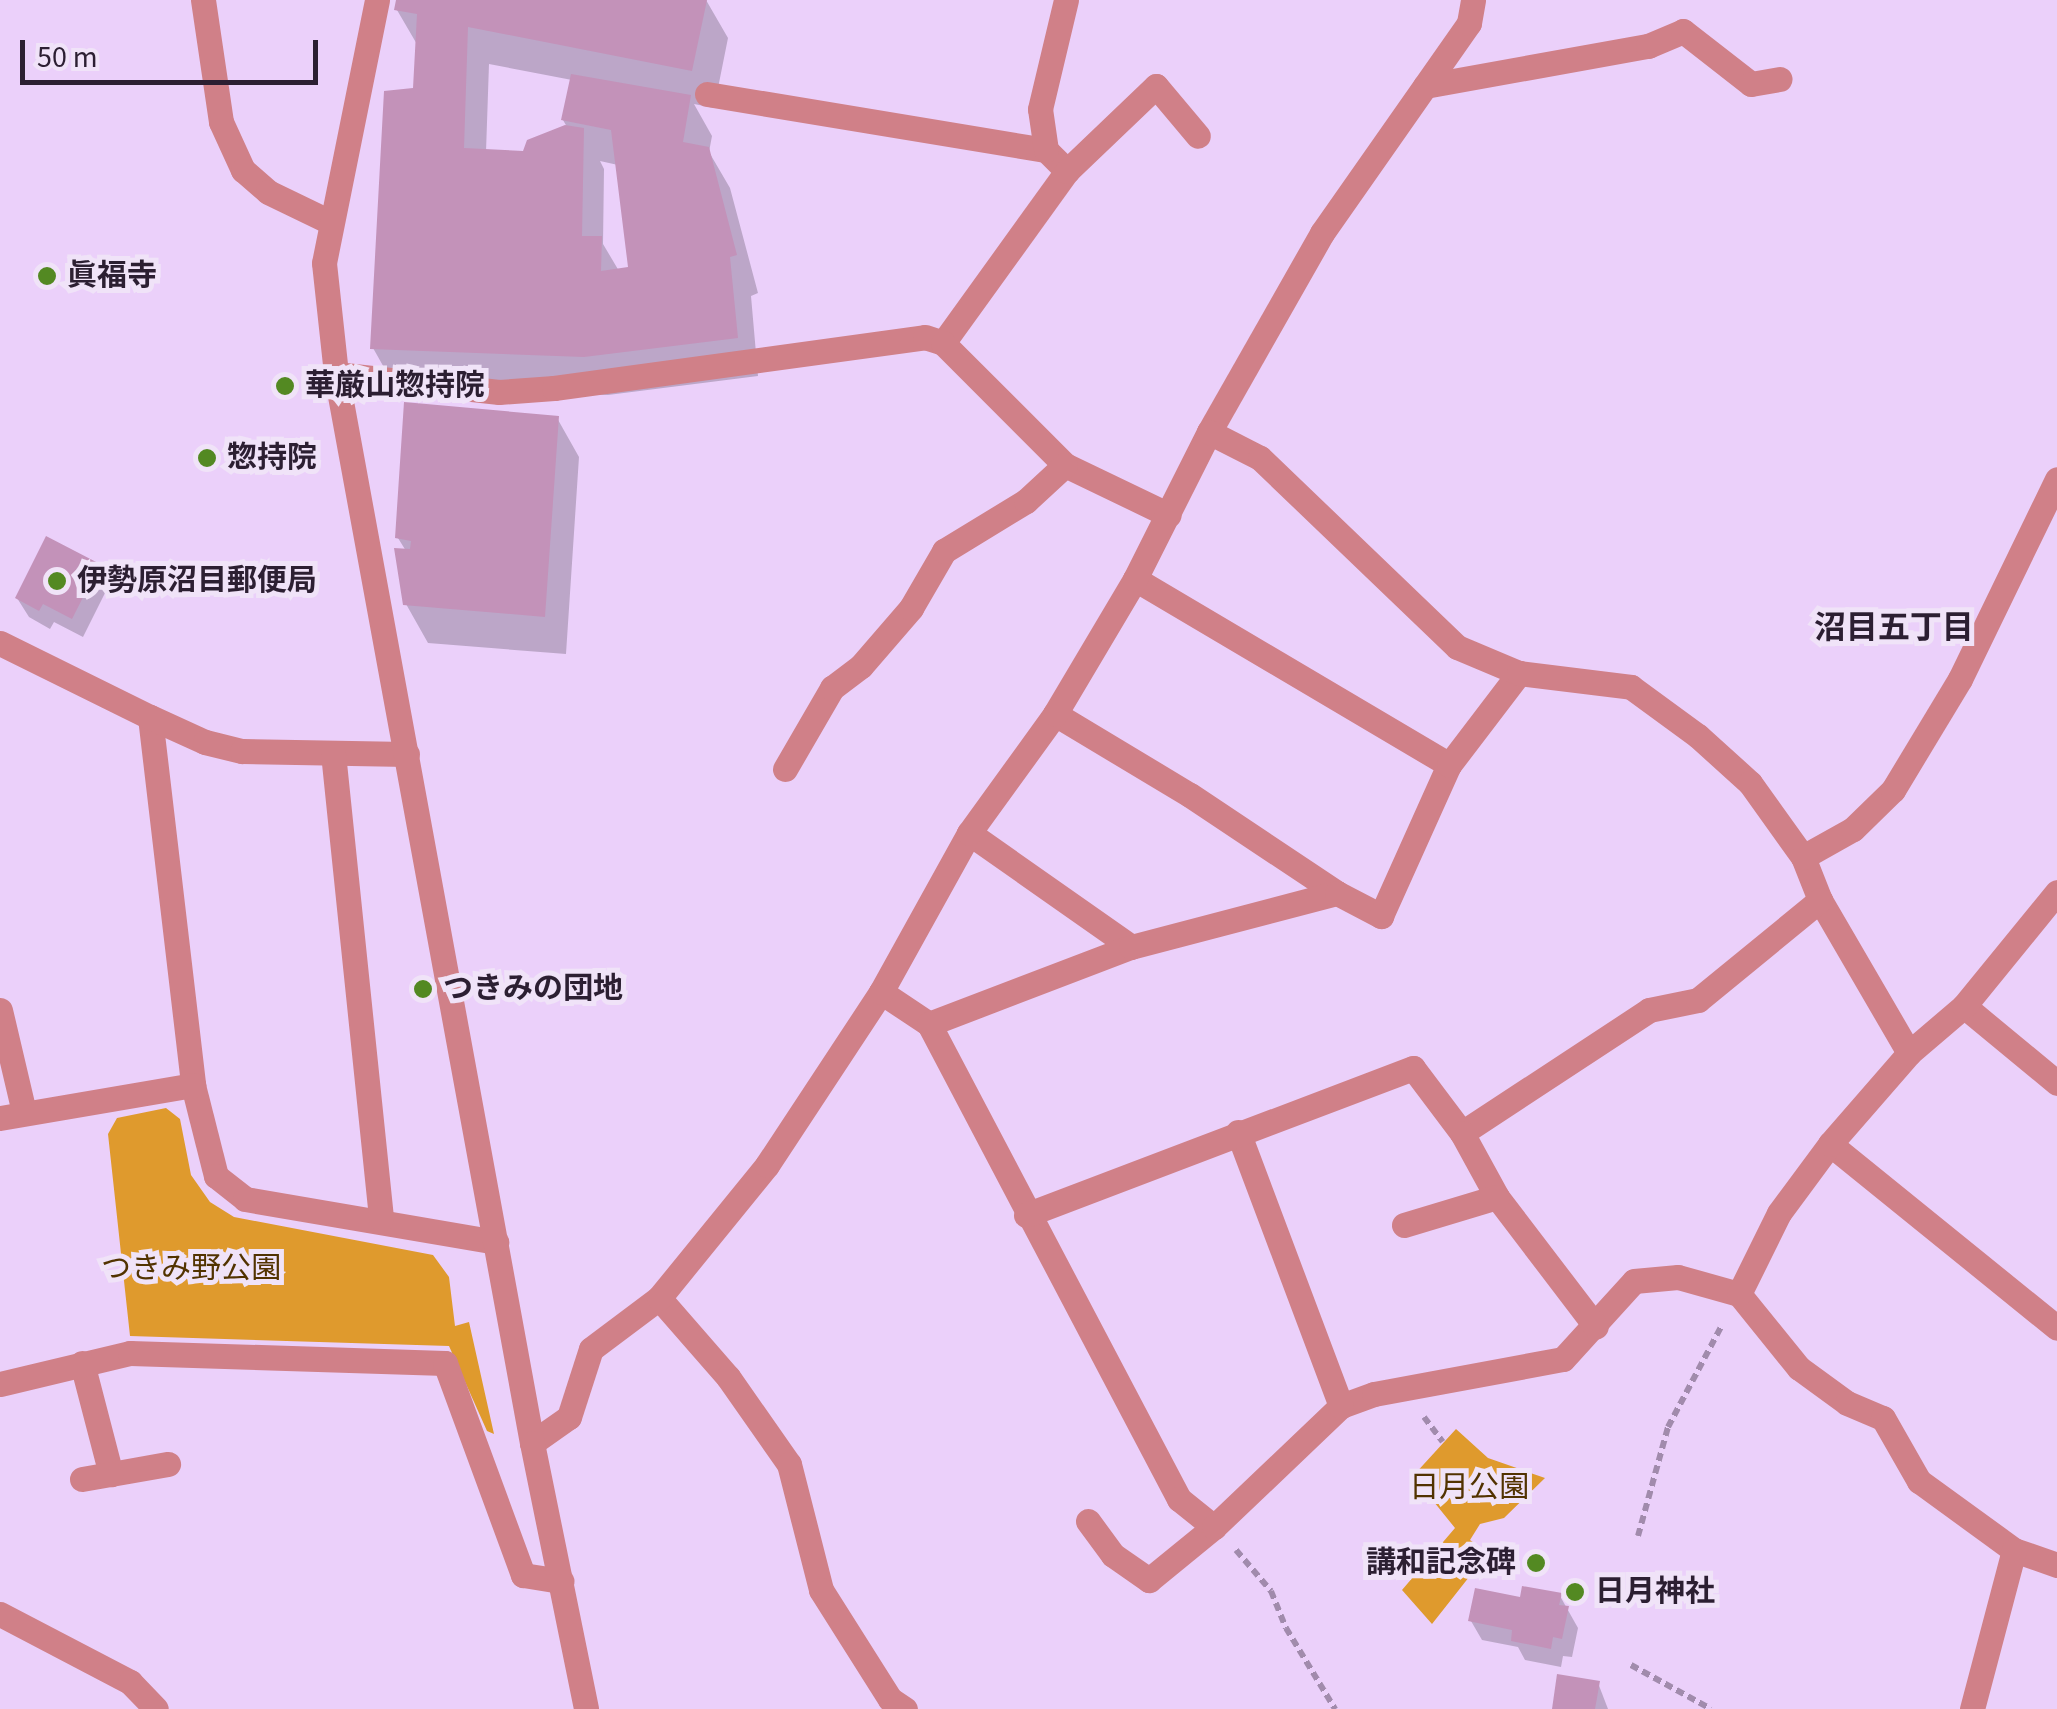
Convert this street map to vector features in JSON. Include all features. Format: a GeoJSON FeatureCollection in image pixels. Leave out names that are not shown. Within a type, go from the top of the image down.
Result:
{"type":"FeatureCollection","features":[{"type":"Feature","properties":{"kind":"street"},"geometry":{"type":"LineString","coordinates":[[203,0],[221,122],[244,170],[268,192],[330,222]]}},
{"type":"Feature","properties":{"kind":"street"},"geometry":{"type":"LineString","coordinates":[[376,0],[324,263],[336,374],[532,1443],[586,1709]]}},
{"type":"Feature","properties":{"kind":"street"},"geometry":{"type":"LineString","coordinates":[[1066,0],[1040,110],[1046,150],[1066,171]]}},
{"type":"Feature","properties":{"kind":"street"},"geometry":{"type":"LineString","coordinates":[[532,1443],[569,1417],[591,1349],[659,1298],[766,1165],[881,992],[969,833],[1055,714],[1136,579],[1208,432],[1322,232],[1470,23],[1473,0]]}},
{"type":"Feature","properties":{"kind":"street"},"geometry":{"type":"LineString","coordinates":[[1425,86],[1648,46],[1683,32],[1751,84],[1780,79]]}},
{"type":"Feature","properties":{"kind":"street"},"geometry":{"type":"LineString","coordinates":[[943,343],[1066,171],[1156,86],[1198,136]]}},
{"type":"Feature","properties":{"kind":"street"},"geometry":{"type":"LineString","coordinates":[[707,94],[1046,150]]}},
{"type":"Feature","properties":{"kind":"street"},"geometry":{"type":"LineString","coordinates":[[336,374],[499,392],[925,336],[943,343],[1065,465],[1169,515]]}},
{"type":"Feature","properties":{"kind":"street"},"geometry":{"type":"LineString","coordinates":[[1208,432],[1260,458],[1457,647],[1519,674],[1630,687],[1698,736],[1750,783],[1803,857],[1820,900],[1909,1053]]}},
{"type":"Feature","properties":{"kind":"street"},"geometry":{"type":"LineString","coordinates":[[785,769],[832,688],[861,666],[910,608],[944,550],[1026,500],[1065,465]]}},
{"type":"Feature","properties":{"kind":"street"},"geometry":{"type":"LineString","coordinates":[[1803,857],[1854,829],[1892,790],[1960,679],[2057,479]]}},
{"type":"Feature","properties":{"kind":"street"},"geometry":{"type":"LineString","coordinates":[[1136,579],[1449,765]]}},
{"type":"Feature","properties":{"kind":"street"},"geometry":{"type":"LineString","coordinates":[[4,653],[205,742],[242,751],[408,754]]}},
{"type":"Feature","properties":{"kind":"street"},"geometry":{"type":"LineString","coordinates":[[1055,714],[1190,795],[1337,894],[1381,916],[1449,765],[1519,674]]}},
{"type":"Feature","properties":{"kind":"street"},"geometry":{"type":"LineString","coordinates":[[150,717],[193,1084],[216,1176],[245,1199],[381,1219],[496,1242]]}},
{"type":"Feature","properties":{"kind":"street"},"geometry":{"type":"LineString","coordinates":[[333,754],[381,1219]]}},
{"type":"Feature","properties":{"kind":"street"},"geometry":{"type":"LineString","coordinates":[[969,833],[1131,947]]}},
{"type":"Feature","properties":{"kind":"street"},"geometry":{"type":"LineString","coordinates":[[1739,1294],[1779,1212],[1830,1144],[1909,1053],[1964,1006],[2057,892]]}},
{"type":"Feature","properties":{"kind":"street"},"geometry":{"type":"LineString","coordinates":[[929,1024],[1131,947],[1337,894]]}},
{"type":"Feature","properties":{"kind":"street"},"geometry":{"type":"LineString","coordinates":[[1462,1133],[1499,1094],[1649,1010],[1698,1000],[1820,900]]}},
{"type":"Feature","properties":{"kind":"street"},"geometry":{"type":"LineString","coordinates":[[881,992],[929,1024],[1026,1215],[1180,1499],[1214,1527]]}},
{"type":"Feature","properties":{"kind":"street"},"geometry":{"type":"LineString","coordinates":[[1610,1004],[1626,1025]]}},
{"type":"Feature","properties":{"kind":"street"},"geometry":{"type":"LineString","coordinates":[[1964,1006],[2057,1083]]}},
{"type":"Feature","properties":{"kind":"street"},"geometry":{"type":"LineString","coordinates":[[0,1010],[12,1115],[193,1084]]}},
{"type":"Feature","properties":{"kind":"street"},"geometry":{"type":"LineString","coordinates":[[1026,1215],[1413,1068],[1462,1133],[1497,1197],[1596,1327]]}},
{"type":"Feature","properties":{"kind":"street"},"geometry":{"type":"LineString","coordinates":[[1238,1132],[1341,1406]]}},
{"type":"Feature","properties":{"kind":"street"},"geometry":{"type":"LineString","coordinates":[[1830,1144],[2057,1328]]}},
{"type":"Feature","properties":{"kind":"street"},"geometry":{"type":"LineString","coordinates":[[1404,1225],[1497,1197]]}},
{"type":"Feature","properties":{"kind":"street"},"geometry":{"type":"LineString","coordinates":[[1088,1521],[1113,1555],[1149,1580],[1214,1527],[1341,1406],[1374,1394],[1562,1359],[1596,1327],[1634,1281],[1678,1277],[1739,1294],[1799,1368],[1847,1404],[1883,1418],[1919,1481],[2014,1550],[2057,1564]]}},
{"type":"Feature","properties":{"kind":"street"},"geometry":{"type":"LineString","coordinates":[[659,1298],[728,1376],[789,1464],[820,1590],[897,1704]]}},
{"type":"Feature","properties":{"kind":"street"},"geometry":{"type":"LineString","coordinates":[[0,1384],[130,1353],[446,1362],[523,1576],[562,1580]]}},
{"type":"Feature","properties":{"kind":"street"},"geometry":{"type":"LineString","coordinates":[[82,1362],[111,1474]]}},
{"type":"Feature","properties":{"kind":"street"},"geometry":{"type":"LineString","coordinates":[[82,1479],[168,1464]]}},
{"type":"Feature","properties":{"kind":"street"},"geometry":{"type":"LineString","coordinates":[[1972,1709],[2014,1550]]}},
{"type":"Feature","properties":{"kind":"street"},"geometry":{"type":"LineString","coordinates":[[0,1614],[130,1682],[156,1709]]}},
{"type":"Feature","properties":{"kind":"path"},"geometry":{"type":"LineString","coordinates":[[1638,1536],[1668,1427],[1739,1294]]}},
{"type":"Feature","properties":{"kind":"path"},"geometry":{"type":"LineString","coordinates":[[1214,1527],[1271,1591],[1286,1628],[1334,1709]]}},
{"type":"Feature","properties":{"kind":"path"},"geometry":{"type":"LineString","coordinates":[[1631,1665],[1711,1709]]}},
{"type":"Feature","properties":{"kind":"green space","name":"つきみ野公園"},"geometry":{"type":"Polygon","coordinates":[[[166,1108],[180,1119],[191,1175],[210,1202],[234,1217],[433,1255],[449,1277],[455,1326],[469,1322],[494,1434],[487,1431],[449,1346],[130,1336],[108,1134],[117,1118],[166,1108]]]}},
{"type":"Feature","properties":{"kind":"green space","name":"日月公園"},"geometry":{"type":"Polygon","coordinates":[[[1456,1429],[1488,1458],[1545,1478],[1504,1518],[1480,1524],[1470,1540],[1488,1553],[1432,1624],[1402,1590],[1455,1528],[1413,1476],[1456,1429]]]}},
{"type":"Feature","properties":{"kind":"building"},"geometry":{"type":"Polygon","coordinates":[[[396,0],[707,0],[692,71],[468,27],[464,148],[523,151],[527,140],[565,125],[584,128],[582,236],[602,236],[601,271],[628,267],[611,130],[561,120],[571,74],[691,95],[683,142],[709,147],[737,255],[730,257],[738,338],[584,357],[370,349],[384,91],[413,88],[417,14],[394,10],[396,0]]]}},
{"type":"Feature","properties":{"kind":"building"},"geometry":{"type":"Polygon","coordinates":[[[404,402],[559,416],[545,617],[403,605],[394,548],[410,549],[411,541],[395,538],[404,402]]]}},
{"type":"Feature","properties":{"kind":"building","name":"伊勢原沼目郵便局"},"geometry":{"type":"Polygon","coordinates":[[[46,536],[100,564],[72,619],[43,604],[39,611],[15,598],[46,536]]]}},
{"type":"Feature","properties":{"kind":"building"},"geometry":{"type":"Polygon","coordinates":[[[1522,1586],[1562,1593],[1559,1605],[1569,1606],[1562,1639],[1553,1637],[1551,1649],[1511,1641],[1512,1630],[1468,1621],[1475,1588],[1520,1597],[1522,1586]]]}},
{"type":"Feature","properties":{"kind":"building"},"geometry":{"type":"Polygon","coordinates":[[[1557,1674],[1600,1681],[1595,1709],[1552,1709],[1557,1674]]]}},
{"type":"Feature","properties":{"kind":"place","name":"眞福寺"},"geometry":{"type":"Point","coordinates":[47,276]}},
{"type":"Feature","properties":{"kind":"place","name":"華厳山惣持院"},"geometry":{"type":"Point","coordinates":[285,386]}},
{"type":"Feature","properties":{"kind":"place","name":"惣持院"},"geometry":{"type":"Point","coordinates":[207,458]}},
{"type":"Feature","properties":{"kind":"place","name":"伊勢原沼目郵便局"},"geometry":{"type":"Point","coordinates":[57,581]}},
{"type":"Feature","properties":{"kind":"place","name":"つきみの団地"},"geometry":{"type":"Point","coordinates":[423,989]}},
{"type":"Feature","properties":{"kind":"place","name":"講和記念碑"},"geometry":{"type":"Point","coordinates":[1536,1563]}},
{"type":"Feature","properties":{"kind":"place","name":"日月神社"},"geometry":{"type":"Point","coordinates":[1575,1592]}},
{"type":"Feature","properties":{"kind":"district","name":"沼目五丁目"},"geometry":{"type":"Point","coordinates":[1894,628]}}]}
